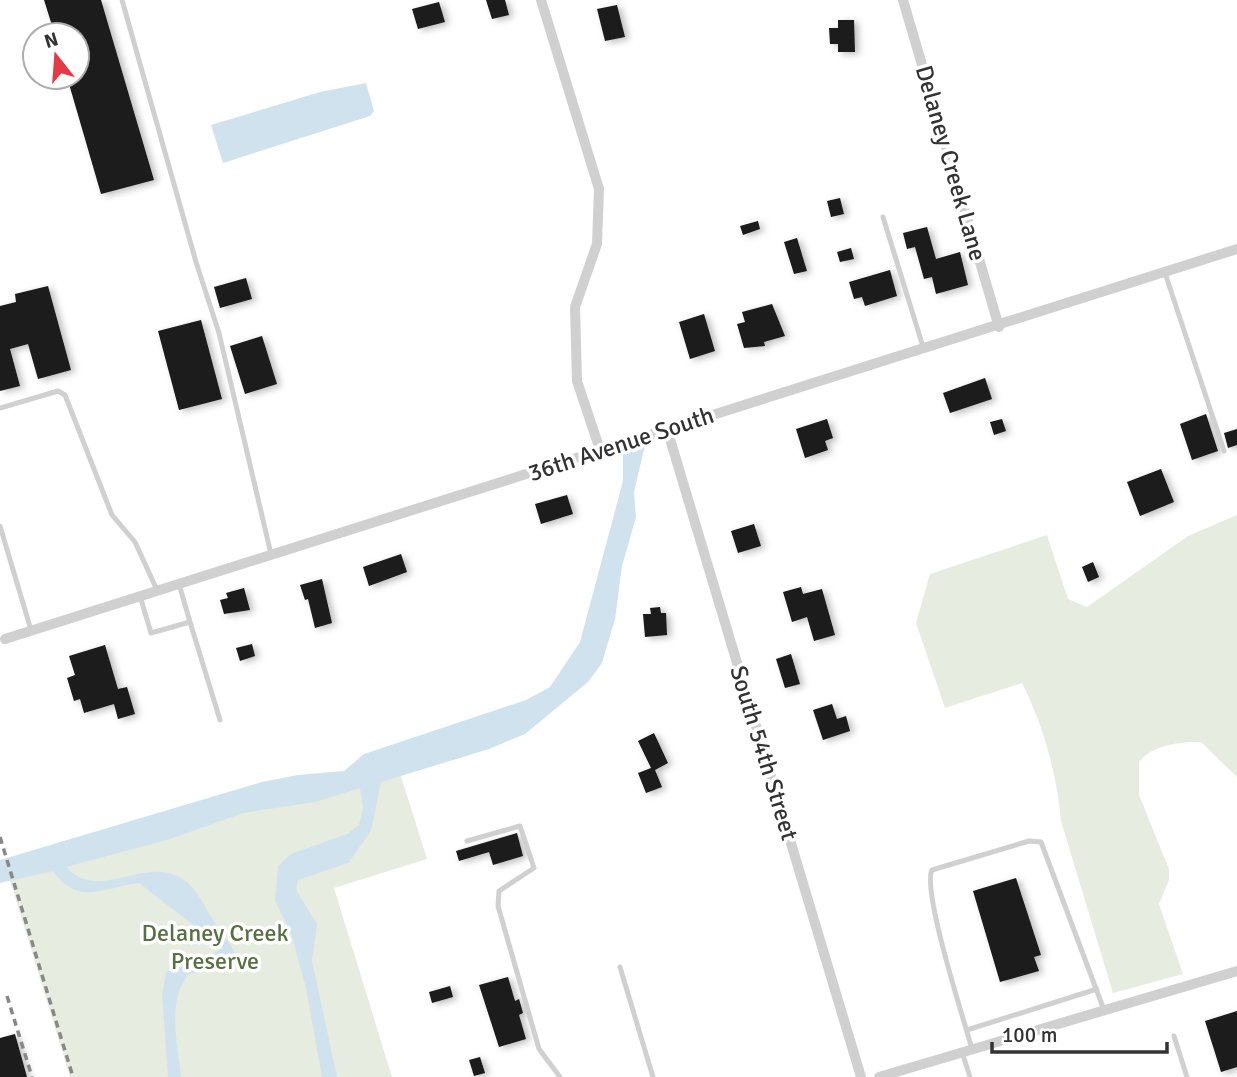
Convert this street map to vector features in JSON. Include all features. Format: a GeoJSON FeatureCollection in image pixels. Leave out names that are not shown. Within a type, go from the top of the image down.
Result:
{"type":"FeatureCollection","features":[{"type":"Feature","properties":{"kind":"street"},"geometry":{"type":"LineString","coordinates":[[541,0],[599,189],[597,244],[575,307],[577,381],[600,450]]}},
{"type":"Feature","properties":{"kind":"street","name":"Delaney Creek Lane"},"geometry":{"type":"LineString","coordinates":[[903,0],[999,327]]}},
{"type":"Feature","properties":{"kind":"street","name":"36th Avenue South"},"geometry":{"type":"LineString","coordinates":[[5,639],[600,450],[999,327],[1237,249]]}},
{"type":"Feature","properties":{"kind":"street","name":"South 54th Street"},"geometry":{"type":"LineString","coordinates":[[667,429],[861,1077]]}},
{"type":"Feature","properties":{"kind":"street"},"geometry":{"type":"LineString","coordinates":[[879,1077],[894,1075],[1237,971]]}},
{"type":"Feature","properties":{"kind":"lane"},"geometry":{"type":"LineString","coordinates":[[122,0],[196,262],[219,333],[271,554]]}},
{"type":"Feature","properties":{"kind":"lane"},"geometry":{"type":"LineString","coordinates":[[883,217],[924,350]]}},
{"type":"Feature","properties":{"kind":"lane"},"geometry":{"type":"LineString","coordinates":[[1165,273],[1224,451]]}},
{"type":"Feature","properties":{"kind":"lane"},"geometry":{"type":"LineString","coordinates":[[0,408],[58,391],[65,395],[112,515],[135,542],[158,590]]}},
{"type":"Feature","properties":{"kind":"lane"},"geometry":{"type":"LineString","coordinates":[[0,526],[31,631]]}},
{"type":"Feature","properties":{"kind":"lane"},"geometry":{"type":"LineString","coordinates":[[179,584],[220,720]]}},
{"type":"Feature","properties":{"kind":"lane"},"geometry":{"type":"LineString","coordinates":[[140,596],[151,633],[190,622]]}},
{"type":"Feature","properties":{"kind":"lane"},"geometry":{"type":"LineString","coordinates":[[467,841],[520,826],[534,867],[499,891],[498,906],[539,1049],[560,1077]]}},
{"type":"Feature","properties":{"kind":"lane"},"geometry":{"type":"LineString","coordinates":[[970,1077],[967,1030],[934,906],[930,875],[932,870],[1030,841],[1041,842],[1104,1010]]}},
{"type":"Feature","properties":{"kind":"lane"},"geometry":{"type":"LineString","coordinates":[[620,967],[653,1077]]}},
{"type":"Feature","properties":{"kind":"lane"},"geometry":{"type":"LineString","coordinates":[[967,1030],[1097,989]]}},
{"type":"Feature","properties":{"kind":"lane"},"geometry":{"type":"LineString","coordinates":[[1174,1036],[1187,1077]]}},
{"type":"Feature","properties":{"kind":"green space"},"geometry":{"type":"Polygon","coordinates":[[[1237,515],[1237,777],[1201,742],[1159,748],[1139,762],[1139,795],[1169,869],[1169,880],[1159,904],[1183,974],[1113,993],[1061,821],[1048,750],[1022,683],[945,708],[916,623],[930,574],[1047,535],[1068,599],[1087,607],[1188,536],[1237,515]]]}},
{"type":"Feature","properties":{"kind":"green space","name":"Delaney Creek Preserve"},"geometry":{"type":"Polygon","coordinates":[[[395,757],[427,859],[334,888],[392,1077],[70,1077],[8,874],[395,757]]]}},
{"type":"Feature","properties":{"kind":"water"},"geometry":{"type":"Polygon","coordinates":[[[366,83],[374,111],[370,116],[223,163],[211,125],[320,92],[366,83]]]}},
{"type":"Feature","properties":{"kind":"water"},"geometry":{"type":"Polygon","coordinates":[[[646,441],[634,492],[636,517],[622,566],[615,619],[602,663],[588,682],[525,734],[489,749],[381,782],[371,831],[348,863],[298,880],[296,890],[317,924],[312,961],[337,1077],[322,1077],[306,988],[290,930],[275,901],[278,866],[291,854],[347,834],[359,825],[363,808],[360,788],[315,802],[243,813],[170,839],[66,867],[79,877],[93,881],[154,872],[169,873],[184,880],[197,893],[237,955],[239,961],[228,961],[215,970],[189,974],[182,985],[175,1023],[181,1077],[168,1077],[162,994],[166,972],[205,958],[223,948],[205,939],[196,927],[139,883],[82,892],[62,882],[53,871],[0,883],[0,860],[262,782],[298,775],[344,771],[364,754],[526,700],[550,687],[580,642],[623,481],[623,447],[646,441]]]}},
{"type":"Feature","properties":{"kind":"building"},"geometry":{"type":"Polygon","coordinates":[[[44,0],[101,0],[154,180],[101,194],[71,91],[91,91],[91,21],[51,21],[44,0]]]}},
{"type":"Feature","properties":{"kind":"building"},"geometry":{"type":"Polygon","coordinates":[[[486,0],[505,0],[509,15],[492,19],[486,0]]]}},
{"type":"Feature","properties":{"kind":"building"},"geometry":{"type":"Polygon","coordinates":[[[439,2],[445,22],[418,29],[412,9],[439,2]]]}},
{"type":"Feature","properties":{"kind":"building"},"geometry":{"type":"Polygon","coordinates":[[[617,5],[625,37],[605,41],[597,9],[617,5]]]}},
{"type":"Feature","properties":{"kind":"building"},"geometry":{"type":"Polygon","coordinates":[[[838,20],[854,20],[855,52],[838,52],[838,44],[830,44],[829,28],[838,28],[838,20]]]}},
{"type":"Feature","properties":{"kind":"building"},"geometry":{"type":"Polygon","coordinates":[[[840,198],[844,214],[831,217],[827,201],[840,198]]]}},
{"type":"Feature","properties":{"kind":"building"},"geometry":{"type":"Polygon","coordinates":[[[758,221],[760,229],[743,235],[740,226],[758,221]]]}},
{"type":"Feature","properties":{"kind":"building"},"geometry":{"type":"Polygon","coordinates":[[[927,227],[936,259],[960,252],[968,285],[936,294],[932,277],[924,279],[915,247],[907,249],[903,233],[927,227]]]}},
{"type":"Feature","properties":{"kind":"building"},"geometry":{"type":"Polygon","coordinates":[[[797,238],[807,271],[794,274],[784,242],[797,238]]]}},
{"type":"Feature","properties":{"kind":"building"},"geometry":{"type":"Polygon","coordinates":[[[851,248],[854,259],[840,262],[837,252],[851,248]]]}},
{"type":"Feature","properties":{"kind":"building"},"geometry":{"type":"Polygon","coordinates":[[[890,270],[897,296],[865,306],[862,297],[854,299],[849,282],[890,270]]]}},
{"type":"Feature","properties":{"kind":"building"},"geometry":{"type":"Polygon","coordinates":[[[246,278],[252,299],[220,308],[214,287],[246,278]]]}},
{"type":"Feature","properties":{"kind":"building"},"geometry":{"type":"Polygon","coordinates":[[[48,286],[71,370],[38,379],[28,344],[10,349],[20,386],[0,391],[0,306],[16,302],[15,294],[48,286]]]}},
{"type":"Feature","properties":{"kind":"building"},"geometry":{"type":"Polygon","coordinates":[[[772,304],[785,336],[764,342],[765,346],[744,348],[737,324],[745,322],[742,312],[772,304]]]}},
{"type":"Feature","properties":{"kind":"building"},"geometry":{"type":"Polygon","coordinates":[[[704,314],[715,351],[690,359],[679,322],[704,314]]]}},
{"type":"Feature","properties":{"kind":"building"},"geometry":{"type":"Polygon","coordinates":[[[201,320],[222,399],[179,410],[158,331],[201,320]]]}},
{"type":"Feature","properties":{"kind":"building"},"geometry":{"type":"Polygon","coordinates":[[[262,336],[277,384],[245,394],[230,346],[262,336]]]}},
{"type":"Feature","properties":{"kind":"building"},"geometry":{"type":"Polygon","coordinates":[[[985,378],[992,399],[950,413],[943,393],[985,378]]]}},
{"type":"Feature","properties":{"kind":"building"},"geometry":{"type":"Polygon","coordinates":[[[1206,414],[1218,451],[1192,460],[1180,424],[1206,414]]]}},
{"type":"Feature","properties":{"kind":"building"},"geometry":{"type":"Polygon","coordinates":[[[827,419],[833,438],[825,441],[828,450],[805,458],[796,429],[827,419]]]}},
{"type":"Feature","properties":{"kind":"building"},"geometry":{"type":"Polygon","coordinates":[[[1002,419],[1006,431],[994,435],[990,422],[1002,419]]]}},
{"type":"Feature","properties":{"kind":"building"},"geometry":{"type":"Polygon","coordinates":[[[1237,429],[1237,445],[1228,448],[1224,433],[1237,429]]]}},
{"type":"Feature","properties":{"kind":"building"},"geometry":{"type":"Polygon","coordinates":[[[1161,469],[1174,502],[1140,516],[1127,482],[1161,469]]]}},
{"type":"Feature","properties":{"kind":"building"},"geometry":{"type":"Polygon","coordinates":[[[567,495],[573,514],[541,524],[535,504],[567,495]]]}},
{"type":"Feature","properties":{"kind":"building"},"geometry":{"type":"Polygon","coordinates":[[[754,524],[761,546],[738,553],[731,531],[754,524]]]}},
{"type":"Feature","properties":{"kind":"building"},"geometry":{"type":"Polygon","coordinates":[[[401,554],[407,572],[369,586],[363,567],[401,554]]]}},
{"type":"Feature","properties":{"kind":"building"},"geometry":{"type":"Polygon","coordinates":[[[1093,562],[1099,577],[1088,582],[1082,567],[1093,562]]]}},
{"type":"Feature","properties":{"kind":"building"},"geometry":{"type":"Polygon","coordinates":[[[322,579],[332,623],[315,628],[308,599],[305,600],[300,585],[322,579]]]}},
{"type":"Feature","properties":{"kind":"building"},"geometry":{"type":"Polygon","coordinates":[[[801,587],[803,594],[822,589],[835,635],[814,641],[807,617],[792,622],[783,592],[801,587]]]}},
{"type":"Feature","properties":{"kind":"building"},"geometry":{"type":"Polygon","coordinates":[[[244,588],[250,610],[224,614],[220,600],[228,598],[226,593],[244,588]]]}},
{"type":"Feature","properties":{"kind":"building"},"geometry":{"type":"Polygon","coordinates":[[[660,607],[661,613],[666,613],[667,635],[645,637],[643,614],[651,614],[650,608],[660,607]]]}},
{"type":"Feature","properties":{"kind":"building"},"geometry":{"type":"Polygon","coordinates":[[[252,644],[255,656],[240,661],[236,648],[252,644]]]}},
{"type":"Feature","properties":{"kind":"building"},"geometry":{"type":"Polygon","coordinates":[[[105,645],[118,689],[127,687],[135,714],[118,719],[114,704],[84,713],[80,699],[74,701],[67,678],[75,675],[69,656],[105,645]]]}},
{"type":"Feature","properties":{"kind":"building"},"geometry":{"type":"Polygon","coordinates":[[[791,654],[800,684],[785,688],[776,659],[791,654]]]}},
{"type":"Feature","properties":{"kind":"building"},"geometry":{"type":"Polygon","coordinates":[[[832,704],[837,719],[846,716],[850,731],[823,740],[813,710],[832,704]]]}},
{"type":"Feature","properties":{"kind":"building"},"geometry":{"type":"Polygon","coordinates":[[[654,733],[668,763],[655,770],[662,787],[646,793],[638,773],[651,768],[638,741],[654,733]]]}},
{"type":"Feature","properties":{"kind":"building"},"geometry":{"type":"Polygon","coordinates":[[[517,833],[523,856],[493,865],[489,852],[459,861],[456,851],[517,833]]]}},
{"type":"Feature","properties":{"kind":"building"},"geometry":{"type":"Polygon","coordinates":[[[1016,878],[1041,955],[1034,957],[1039,971],[1000,982],[973,891],[1016,878]]]}},
{"type":"Feature","properties":{"kind":"building"},"geometry":{"type":"Polygon","coordinates":[[[508,977],[515,1001],[519,999],[523,1013],[519,1015],[526,1039],[499,1047],[479,985],[508,977]]]}},
{"type":"Feature","properties":{"kind":"building"},"geometry":{"type":"Polygon","coordinates":[[[450,986],[453,997],[432,1003],[429,992],[450,986]]]}},
{"type":"Feature","properties":{"kind":"building"},"geometry":{"type":"Polygon","coordinates":[[[1237,1011],[1237,1067],[1221,1072],[1205,1021],[1237,1011]]]}},
{"type":"Feature","properties":{"kind":"building"},"geometry":{"type":"Polygon","coordinates":[[[15,1034],[27,1077],[0,1077],[0,1038],[15,1034]]]}},
{"type":"Feature","properties":{"kind":"building"},"geometry":{"type":"Polygon","coordinates":[[[480,1057],[485,1073],[474,1076],[469,1060],[480,1057]]]}},
{"type":"Feature","properties":{"kind":"railway"},"geometry":{"type":"LineString","coordinates":[[0,837],[73,1077]]}},
{"type":"Feature","properties":{"kind":"railway"},"geometry":{"type":"LineString","coordinates":[[7,996],[32,1077]]}}]}
